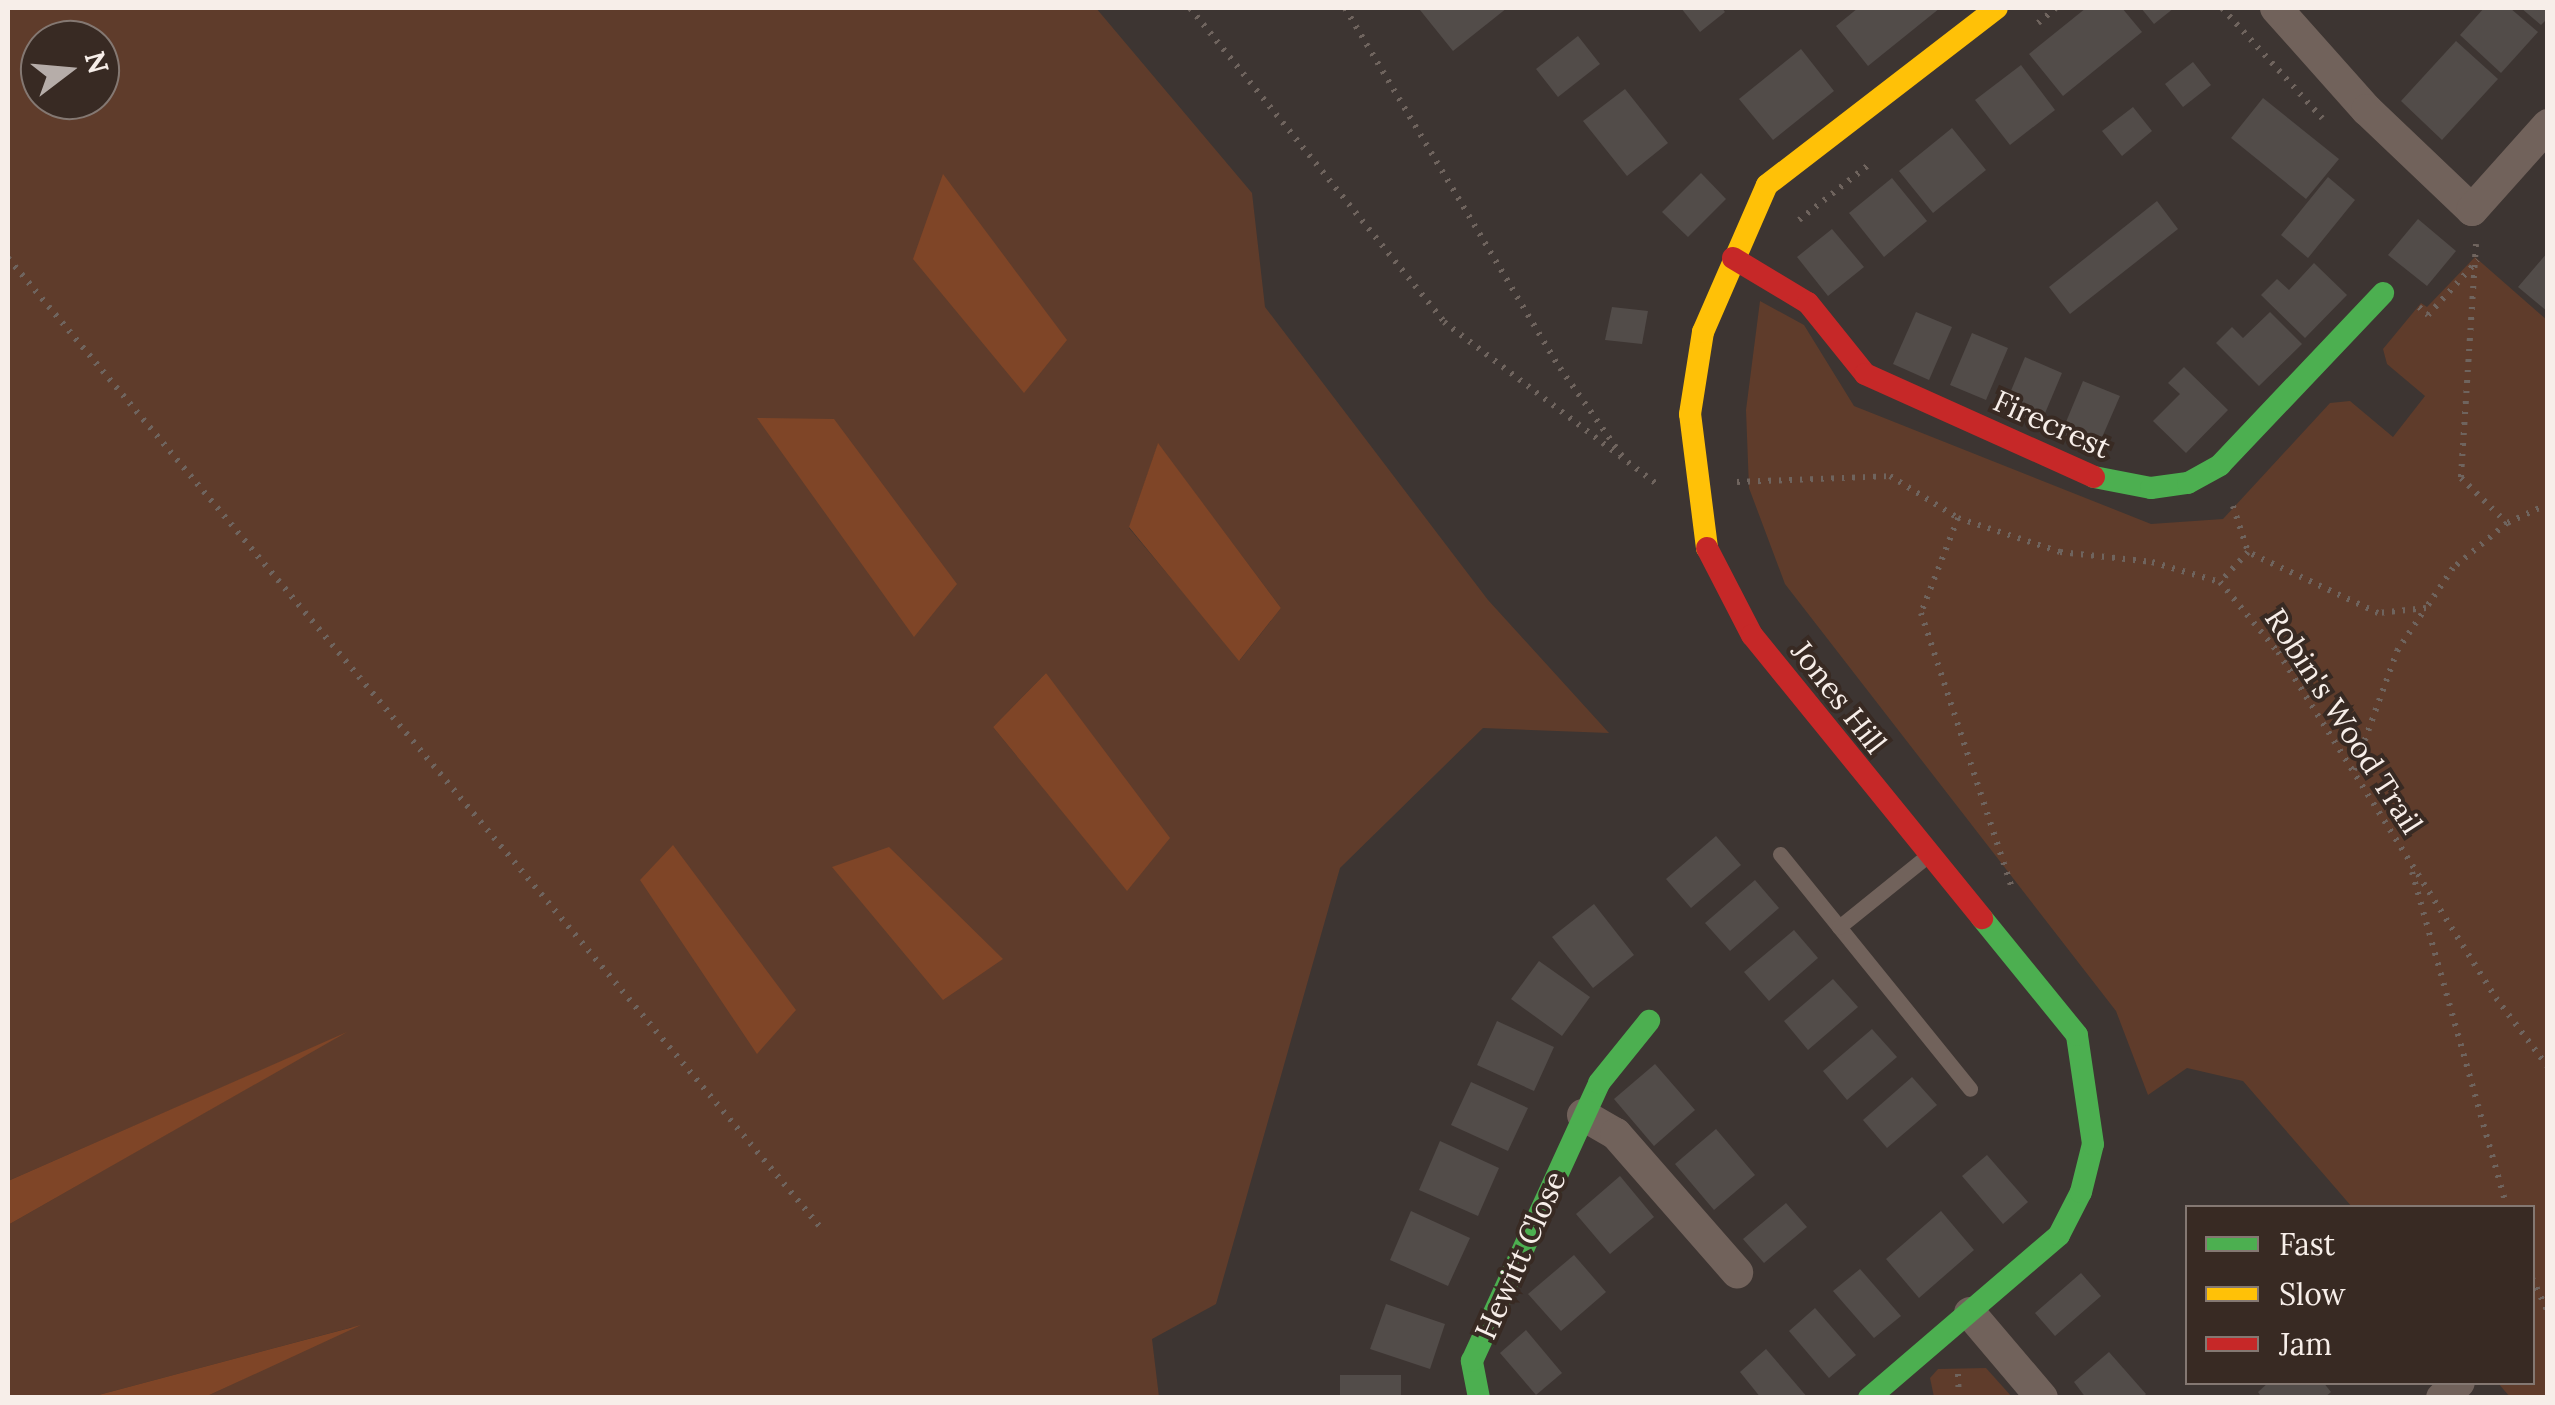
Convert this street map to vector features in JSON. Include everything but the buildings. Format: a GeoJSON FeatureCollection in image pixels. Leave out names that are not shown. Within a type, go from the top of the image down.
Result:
{"type":"FeatureCollection","features":[{"type":"Feature","properties":{"kind":"street","name":"Jones Hill"},"geometry":{"type":"LineString","coordinates":[[1870,1398],[2059,1235],[2081,1192],[2093,1144],[2077,1035],[1927,856],[1752,635],[1703,540],[1694,488],[1690,414],[1703,332],[1767,185],[1997,8]]}},
{"type":"Feature","properties":{"kind":"street"},"geometry":{"type":"LineString","coordinates":[[2276,8],[2367,110],[2472,210],[2548,125]]}},
{"type":"Feature","properties":{"kind":"street","name":"Firecrest"},"geometry":{"type":"LineString","coordinates":[[1733,258],[1808,303],[1865,374],[2108,483],[2152,488],[2188,484],[2220,465],[2384,293]]}},
{"type":"Feature","properties":{"kind":"street","name":"Hewitt Close"},"geometry":{"type":"LineString","coordinates":[[1479,1398],[1472,1361],[1583,1115],[1608,1068],[1649,1022]]}},
{"type":"Feature","properties":{"kind":"street"},"geometry":{"type":"LineString","coordinates":[[1583,1115],[1616,1134],[1737,1272]]}},
{"type":"Feature","properties":{"kind":"street"},"geometry":{"type":"LineString","coordinates":[[1970,1313],[2042,1398]]}},
{"type":"Feature","properties":{"kind":"lane"},"geometry":{"type":"LineString","coordinates":[[1780,854],[1970,1089]]}},
{"type":"Feature","properties":{"kind":"lane"},"geometry":{"type":"LineString","coordinates":[[1839,927],[1927,856]]}},
{"type":"Feature","properties":{"kind":"path"},"geometry":{"type":"LineString","coordinates":[[1190,8],[1444,322],[1625,462],[1560,368],[1345,8]]}},
{"type":"Feature","properties":{"kind":"path"},"geometry":{"type":"LineString","coordinates":[[2472,210],[2478,260],[2461,478],[2507,523]]}},
{"type":"Feature","properties":{"kind":"path"},"geometry":{"type":"LineString","coordinates":[[8,258],[821,1228]]}},
{"type":"Feature","properties":{"kind":"path"},"geometry":{"type":"LineString","coordinates":[[2384,293],[2394,285],[2428,315],[2478,260]]}},
{"type":"Feature","properties":{"kind":"path"},"geometry":{"type":"LineString","coordinates":[[1694,488],[1890,476],[1958,518],[2060,552],[2152,562],[2220,582]]}},
{"type":"Feature","properties":{"kind":"path"},"geometry":{"type":"LineString","coordinates":[[2353,772],[2397,651],[2453,568],[2507,523],[2548,504]]}},
{"type":"Feature","properties":{"kind":"path"},"geometry":{"type":"LineString","coordinates":[[1958,518],[1921,613],[1940,683],[2002,842],[2013,897]]}},
{"type":"Feature","properties":{"kind":"path","name":"Robin's Wood Trail"},"geometry":{"type":"LineString","coordinates":[[2426,608],[2378,613],[2248,552],[2220,582],[2278,652],[2410,863],[2548,1067]]}},
{"type":"Feature","properties":{"kind":"path"},"geometry":{"type":"LineString","coordinates":[[2410,863],[2506,1205]]}},
{"type":"Feature","properties":{"kind":"path"},"geometry":{"type":"LineString","coordinates":[[2535,1284],[2548,1312]]}},
{"type":"Feature","properties":{"kind":"shaded area"},"geometry":{"type":"Polygon","coordinates":[[[8,8],[1096,8],[1252,193],[1265,307],[1488,600],[1609,733],[1483,728],[1340,868],[1216,1304],[1152,1339],[1159,1397],[205,1397],[353,1327],[91,1397],[8,1397],[8,1225],[335,1038],[8,1181],[8,8]],[[1158,444],[1129,528],[1240,660],[1281,608],[1158,444]],[[1046,673],[993,727],[1127,890],[1046,673]]]}},
{"type":"Feature","properties":{"kind":"shaded area"},"geometry":{"type":"Polygon","coordinates":[[[943,174],[1067,340],[1024,393],[913,259],[943,174]]]}},
{"type":"Feature","properties":{"kind":"shaded area"},"geometry":{"type":"Polygon","coordinates":[[[2475,257],[2547,320],[2547,1397],[2510,1397],[2500,1385],[2535,1385],[2535,1205],[2350,1205],[2243,1081],[2187,1068],[2148,1095],[2116,1011],[1785,584],[1749,488],[1746,410],[1760,301],[1804,325],[1854,406],[2151,524],[2223,519],[2330,403],[2350,401],[2393,437],[2425,396],[2387,364],[2383,349],[2421,303],[2427,307],[2475,257]]]}},
{"type":"Feature","properties":{"kind":"shaded area"},"geometry":{"type":"Polygon","coordinates":[[[757,418],[834,419],[957,584],[914,637],[757,418]]]}},
{"type":"Feature","properties":{"kind":"shaded area"},"geometry":{"type":"Polygon","coordinates":[[[1158,443],[1281,608],[1239,661],[1129,527],[1158,443]]]}},
{"type":"Feature","properties":{"kind":"shaded area"},"geometry":{"type":"Polygon","coordinates":[[[1046,673],[1170,838],[1127,891],[993,727],[1046,673]]]}},
{"type":"Feature","properties":{"kind":"shaded area"},"geometry":{"type":"Polygon","coordinates":[[[673,845],[796,1010],[757,1054],[640,880],[673,845]]]}},
{"type":"Feature","properties":{"kind":"shaded area"},"geometry":{"type":"Polygon","coordinates":[[[889,847],[1003,959],[943,1000],[832,867],[889,847]]]}},
{"type":"Feature","properties":{"kind":"shaded area"},"geometry":{"type":"Polygon","coordinates":[[[347,1032],[8,1225],[8,1181],[347,1032]]]}},
{"type":"Feature","properties":{"kind":"shaded area"},"geometry":{"type":"Polygon","coordinates":[[[361,1325],[205,1397],[91,1397],[361,1325]]]}},
{"type":"Feature","properties":{"kind":"shaded area"},"geometry":{"type":"Polygon","coordinates":[[[1986,1368],[2012,1397],[1934,1397],[1930,1378],[1938,1369],[1986,1368]]]}},
{"type":"Feature","properties":{"kind":"traffic: fast"},"geometry":{"type":"LineString","coordinates":[[2094,477],[2151,488],[2188,483],[2220,465],[2383,293]]}},
{"type":"Feature","properties":{"kind":"traffic: fast"},"geometry":{"type":"LineString","coordinates":[[1869,1398],[2059,1235],[2081,1192],[2093,1144],[2077,1035],[1982,918]]}},
{"type":"Feature","properties":{"kind":"traffic: fast"},"geometry":{"type":"LineString","coordinates":[[1479,1398],[1472,1361],[1599,1083],[1649,1021]]}},
{"type":"Feature","properties":{"kind":"traffic: slow"},"geometry":{"type":"LineString","coordinates":[[1707,548],[1690,414],[1703,332],[1767,185],[1997,8]]}},
{"type":"Feature","properties":{"kind":"traffic: jam"},"geometry":{"type":"LineString","coordinates":[[1733,258],[1808,303],[1865,374],[2094,477]]}},
{"type":"Feature","properties":{"kind":"traffic: jam"},"geometry":{"type":"LineString","coordinates":[[1707,548],[1752,635],[1982,918]]}}]}
